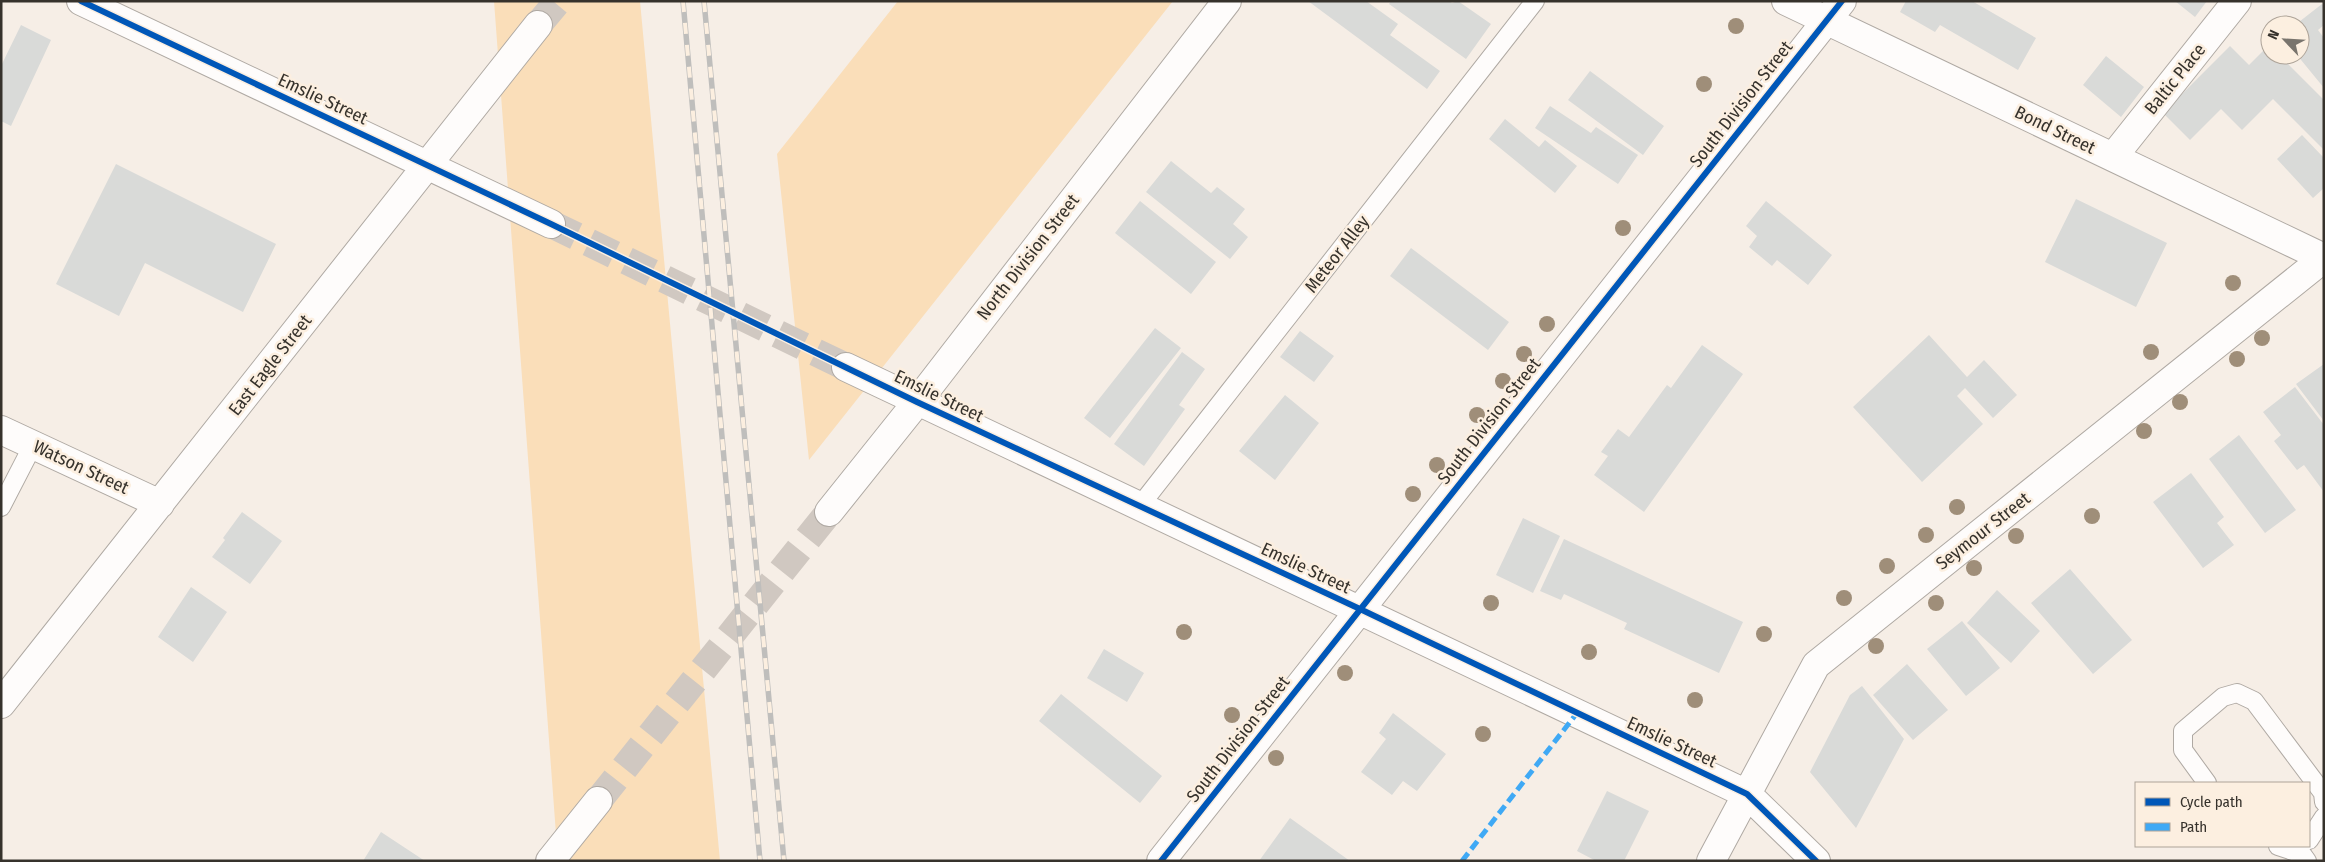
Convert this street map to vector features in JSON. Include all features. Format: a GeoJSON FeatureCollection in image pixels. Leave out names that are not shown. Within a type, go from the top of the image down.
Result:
{"type":"FeatureCollection","features":[{"type":"Feature","properties":{"kind":"street","name":"Emslie Street"},"geometry":{"type":"LineString","coordinates":[[81,1],[551,224]]}},
{"type":"Feature","properties":{"kind":"street","name":"North Division Street"},"geometry":{"type":"LineString","coordinates":[[829,512],[917,402],[1226,1]]}},
{"type":"Feature","properties":{"kind":"street","name":"Bond Street"},"geometry":{"type":"LineString","coordinates":[[1786,1],[1834,11],[2113,157],[2324,258]]}},
{"type":"Feature","properties":{"kind":"street","name":"Baltic Place"},"geometry":{"type":"LineString","coordinates":[[2113,157],[2237,1]]}},
{"type":"Feature","properties":{"kind":"street","name":"South Division Street"},"geometry":{"type":"LineString","coordinates":[[1161,861],[1834,11]]}},
{"type":"Feature","properties":{"kind":"street","name":"East Eagle Street"},"geometry":{"type":"LineString","coordinates":[[1,704],[538,25]]}},
{"type":"Feature","properties":{"kind":"street","name":"Seymour Street"},"geometry":{"type":"LineString","coordinates":[[1711,861],[1816,665],[2324,258]]}},
{"type":"Feature","properties":{"kind":"street","name":"Emslie Street"},"geometry":{"type":"LineString","coordinates":[[846,367],[1747,794],[1816,861]]}},
{"type":"Feature","properties":{"kind":"street","name":"Watson Street"},"geometry":{"type":"LineString","coordinates":[[1,430],[160,504]]}},
{"type":"Feature","properties":{"kind":"street"},"geometry":{"type":"LineString","coordinates":[[550,861],[598,801]]}},
{"type":"Feature","properties":{"kind":"lane","name":"Meteor Alley"},"geometry":{"type":"LineString","coordinates":[[1139,507],[1535,1]]}},
{"type":"Feature","properties":{"kind":"lane"},"geometry":{"type":"LineString","coordinates":[[1,507],[32,445]]}},
{"type":"Feature","properties":{"kind":"lane"},"geometry":{"type":"LineString","coordinates":[[2207,782],[2183,750],[2183,731],[2223,697],[2237,693],[2254,701],[2324,793],[2324,802]]}},
{"type":"Feature","properties":{"kind":"lane"},"geometry":{"type":"LineString","coordinates":[[2310,843],[2324,817]]}},
{"type":"Feature","properties":{"kind":"lane"},"geometry":{"type":"LineString","coordinates":[[2285,847],[2306,850]]}},
{"type":"Feature","properties":{"kind":"shaded area"},"geometry":{"type":"Polygon","coordinates":[[[494,1],[640,1],[720,861],[558,861],[494,1]]]}},
{"type":"Feature","properties":{"kind":"shaded area"},"geometry":{"type":"Polygon","coordinates":[[[898,1],[1173,1],[809,460],[777,154],[898,1]]]}},
{"type":"Feature","properties":{"kind":"building"},"geometry":{"type":"Polygon","coordinates":[[[1308,1],[1366,1],[1398,24],[1390,35],[1440,71],[1427,89],[1308,1]]]}},
{"type":"Feature","properties":{"kind":"building"},"geometry":{"type":"Polygon","coordinates":[[[1391,1],[1449,1],[1452,3],[1458,1],[1491,24],[1466,59],[1389,4],[1391,1]]]}},
{"type":"Feature","properties":{"kind":"building"},"geometry":{"type":"Polygon","coordinates":[[[1906,1],[1972,1],[2036,38],[2018,70],[1940,25],[1935,32],[1900,12],[1906,1]]]}},
{"type":"Feature","properties":{"kind":"building"},"geometry":{"type":"Polygon","coordinates":[[[2175,1],[2207,1],[2195,17],[2175,1]]]}},
{"type":"Feature","properties":{"kind":"building"},"geometry":{"type":"Polygon","coordinates":[[[2322,4],[2324,6],[2324,25],[2318,30],[2324,38],[2324,88],[2305,65],[2310,65],[2310,15],[2308,15],[2322,4]]]}},
{"type":"Feature","properties":{"kind":"building"},"geometry":{"type":"Polygon","coordinates":[[[21,25],[51,40],[11,126],[1,121],[1,66],[21,25]]]}},
{"type":"Feature","properties":{"kind":"building"},"geometry":{"type":"Polygon","coordinates":[[[2230,46],[2249,65],[2260,54],[2260,65],[2289,65],[2324,100],[2324,150],[2273,99],[2242,130],[2221,109],[2190,140],[2163,113],[2230,46]]]}},
{"type":"Feature","properties":{"kind":"building"},"geometry":{"type":"Polygon","coordinates":[[[2106,56],[2144,87],[2121,117],[2083,85],[2106,56]]]}},
{"type":"Feature","properties":{"kind":"building"},"geometry":{"type":"Polygon","coordinates":[[[1590,71],[1664,126],[1643,155],[1568,100],[1590,71]]]}},
{"type":"Feature","properties":{"kind":"building"},"geometry":{"type":"Polygon","coordinates":[[[1550,106],[1591,133],[1596,127],[1638,155],[1618,184],[1535,128],[1550,106]]]}},
{"type":"Feature","properties":{"kind":"building"},"geometry":{"type":"Polygon","coordinates":[[[1505,119],[1539,147],[1545,140],[1577,166],[1555,193],[1489,139],[1505,119]]]}},
{"type":"Feature","properties":{"kind":"building"},"geometry":{"type":"Polygon","coordinates":[[[2302,135],[2324,158],[2324,188],[2313,198],[2277,159],[2302,135]]]}},
{"type":"Feature","properties":{"kind":"building"},"geometry":{"type":"Polygon","coordinates":[[[1171,161],[1211,193],[1217,187],[1245,209],[1233,224],[1248,237],[1230,259],[1146,192],[1171,161]]]}},
{"type":"Feature","properties":{"kind":"building"},"geometry":{"type":"Polygon","coordinates":[[[116,164],[276,244],[243,312],[145,263],[119,316],[56,284],[116,164]]]}},
{"type":"Feature","properties":{"kind":"building"},"geometry":{"type":"Polygon","coordinates":[[[2076,199],[2167,243],[2136,307],[2045,262],[2076,199]]]}},
{"type":"Feature","properties":{"kind":"building"},"geometry":{"type":"Polygon","coordinates":[[[1140,201],[1216,262],[1191,294],[1115,233],[1140,201]]]}},
{"type":"Feature","properties":{"kind":"building"},"geometry":{"type":"Polygon","coordinates":[[[1766,201],[1832,255],[1808,285],[1777,260],[1772,266],[1749,247],[1757,236],[1746,226],[1766,201]]]}},
{"type":"Feature","properties":{"kind":"building"},"geometry":{"type":"Polygon","coordinates":[[[1411,248],[1509,322],[1488,350],[1390,276],[1411,248]]]}},
{"type":"Feature","properties":{"kind":"building"},"geometry":{"type":"Polygon","coordinates":[[[1155,328],[1181,348],[1110,438],[1084,418],[1155,328]]]}},
{"type":"Feature","properties":{"kind":"building"},"geometry":{"type":"Polygon","coordinates":[[[1300,331],[1334,356],[1314,382],[1280,357],[1300,331]]]}},
{"type":"Feature","properties":{"kind":"building"},"geometry":{"type":"Polygon","coordinates":[[[1929,335],[1967,377],[1984,360],[2017,395],[1993,418],[1965,388],[1957,396],[1983,424],[1922,482],[1853,407],[1929,335]]]}},
{"type":"Feature","properties":{"kind":"building"},"geometry":{"type":"Polygon","coordinates":[[[1702,345],[1743,374],[1644,512],[1594,475],[1608,456],[1601,452],[1618,429],[1629,437],[1667,385],[1671,388],[1702,345]]]}},
{"type":"Feature","properties":{"kind":"building"},"geometry":{"type":"Polygon","coordinates":[[[1182,352],[1205,369],[1179,405],[1185,409],[1144,466],[1114,444],[1182,352]]]}},
{"type":"Feature","properties":{"kind":"building"},"geometry":{"type":"Polygon","coordinates":[[[2324,364],[2324,421],[2296,384],[2324,364]]]}},
{"type":"Feature","properties":{"kind":"building"},"geometry":{"type":"Polygon","coordinates":[[[2295,387],[2324,425],[2324,492],[2304,465],[2297,470],[2274,441],[2281,435],[2263,412],[2295,387]]]}},
{"type":"Feature","properties":{"kind":"building"},"geometry":{"type":"Polygon","coordinates":[[[1285,395],[1319,423],[1275,480],[1239,451],[1285,395]]]}},
{"type":"Feature","properties":{"kind":"building"},"geometry":{"type":"Polygon","coordinates":[[[2239,435],[2296,510],[2265,533],[2209,459],[2239,435]]]}},
{"type":"Feature","properties":{"kind":"building"},"geometry":{"type":"Polygon","coordinates":[[[2191,473],[2224,517],[2217,523],[2234,545],[2203,568],[2153,502],[2191,473]]]}},
{"type":"Feature","properties":{"kind":"building"},"geometry":{"type":"Polygon","coordinates":[[[242,512],[282,541],[250,584],[212,557],[242,512]]]}},
{"type":"Feature","properties":{"kind":"building"},"geometry":{"type":"Polygon","coordinates":[[[1523,518],[1560,536],[1533,593],[1496,575],[1523,518]]]}},
{"type":"Feature","properties":{"kind":"building"},"geometry":{"type":"Polygon","coordinates":[[[1564,539],[1743,622],[1719,673],[1624,629],[1627,623],[1564,594],[1561,600],[1540,591],[1564,539]]]}},
{"type":"Feature","properties":{"kind":"building"},"geometry":{"type":"Polygon","coordinates":[[[2070,569],[2132,640],[2093,674],[2031,603],[2070,569]]]}},
{"type":"Feature","properties":{"kind":"building"},"geometry":{"type":"Polygon","coordinates":[[[191,587],[227,612],[193,662],[158,637],[191,587]]]}},
{"type":"Feature","properties":{"kind":"building"},"geometry":{"type":"Polygon","coordinates":[[[1997,590],[2040,631],[2011,663],[1967,623],[1997,590]]]}},
{"type":"Feature","properties":{"kind":"building"},"geometry":{"type":"Polygon","coordinates":[[[1962,621],[2000,668],[1966,696],[1927,649],[1962,621]]]}},
{"type":"Feature","properties":{"kind":"building"},"geometry":{"type":"Polygon","coordinates":[[[1104,649],[1144,673],[1127,702],[1087,678],[1104,649]]]}},
{"type":"Feature","properties":{"kind":"building"},"geometry":{"type":"Polygon","coordinates":[[[1907,664],[1948,710],[1913,740],[1873,695],[1907,664]]]}},
{"type":"Feature","properties":{"kind":"building"},"geometry":{"type":"Polygon","coordinates":[[[1862,686],[1904,739],[1856,828],[1810,772],[1850,695],[1862,686]]]}},
{"type":"Feature","properties":{"kind":"building"},"geometry":{"type":"Polygon","coordinates":[[[1061,694],[1162,776],[1140,803],[1039,721],[1061,694]]]}},
{"type":"Feature","properties":{"kind":"building"},"geometry":{"type":"Polygon","coordinates":[[[1393,713],[1446,754],[1417,791],[1403,781],[1392,795],[1361,772],[1386,739],[1379,733],[1393,713]]]}},
{"type":"Feature","properties":{"kind":"building"},"geometry":{"type":"Polygon","coordinates":[[[1607,791],[1649,811],[1624,861],[1596,861],[1577,851],[1607,791]]]}},
{"type":"Feature","properties":{"kind":"building"},"geometry":{"type":"Polygon","coordinates":[[[1290,818],[1350,861],[1259,861],[1290,818]]]}},
{"type":"Feature","properties":{"kind":"building"},"geometry":{"type":"Polygon","coordinates":[[[381,832],[425,861],[363,861],[381,832]]]}},
{"type":"Feature","properties":{"kind":"tunnel"},"geometry":{"type":"LineString","coordinates":[[538,25],[558,1]]}},
{"type":"Feature","properties":{"kind":"tunnel"},"geometry":{"type":"LineString","coordinates":[[551,224],[846,367]]}},
{"type":"Feature","properties":{"kind":"tunnel"},"geometry":{"type":"LineString","coordinates":[[598,801],[829,512]]}},
{"type":"Feature","properties":{"kind":"railway"},"geometry":{"type":"LineString","coordinates":[[683,1],[760,861]]}},
{"type":"Feature","properties":{"kind":"railway"},"geometry":{"type":"LineString","coordinates":[[704,1],[784,861]]}},
{"type":"Feature","properties":{"kind":"marked path"},"geometry":{"type":"LineString","coordinates":[[1462,861],[1577,713]]}},
{"type":"Feature","properties":{"kind":"cycle path"},"geometry":{"type":"LineString","coordinates":[[81,1],[551,224],[917,402],[1360,609],[1747,794],[1816,861]]}},
{"type":"Feature","properties":{"kind":"cycle path"},"geometry":{"type":"LineString","coordinates":[[1161,861],[1842,1]]}}]}
